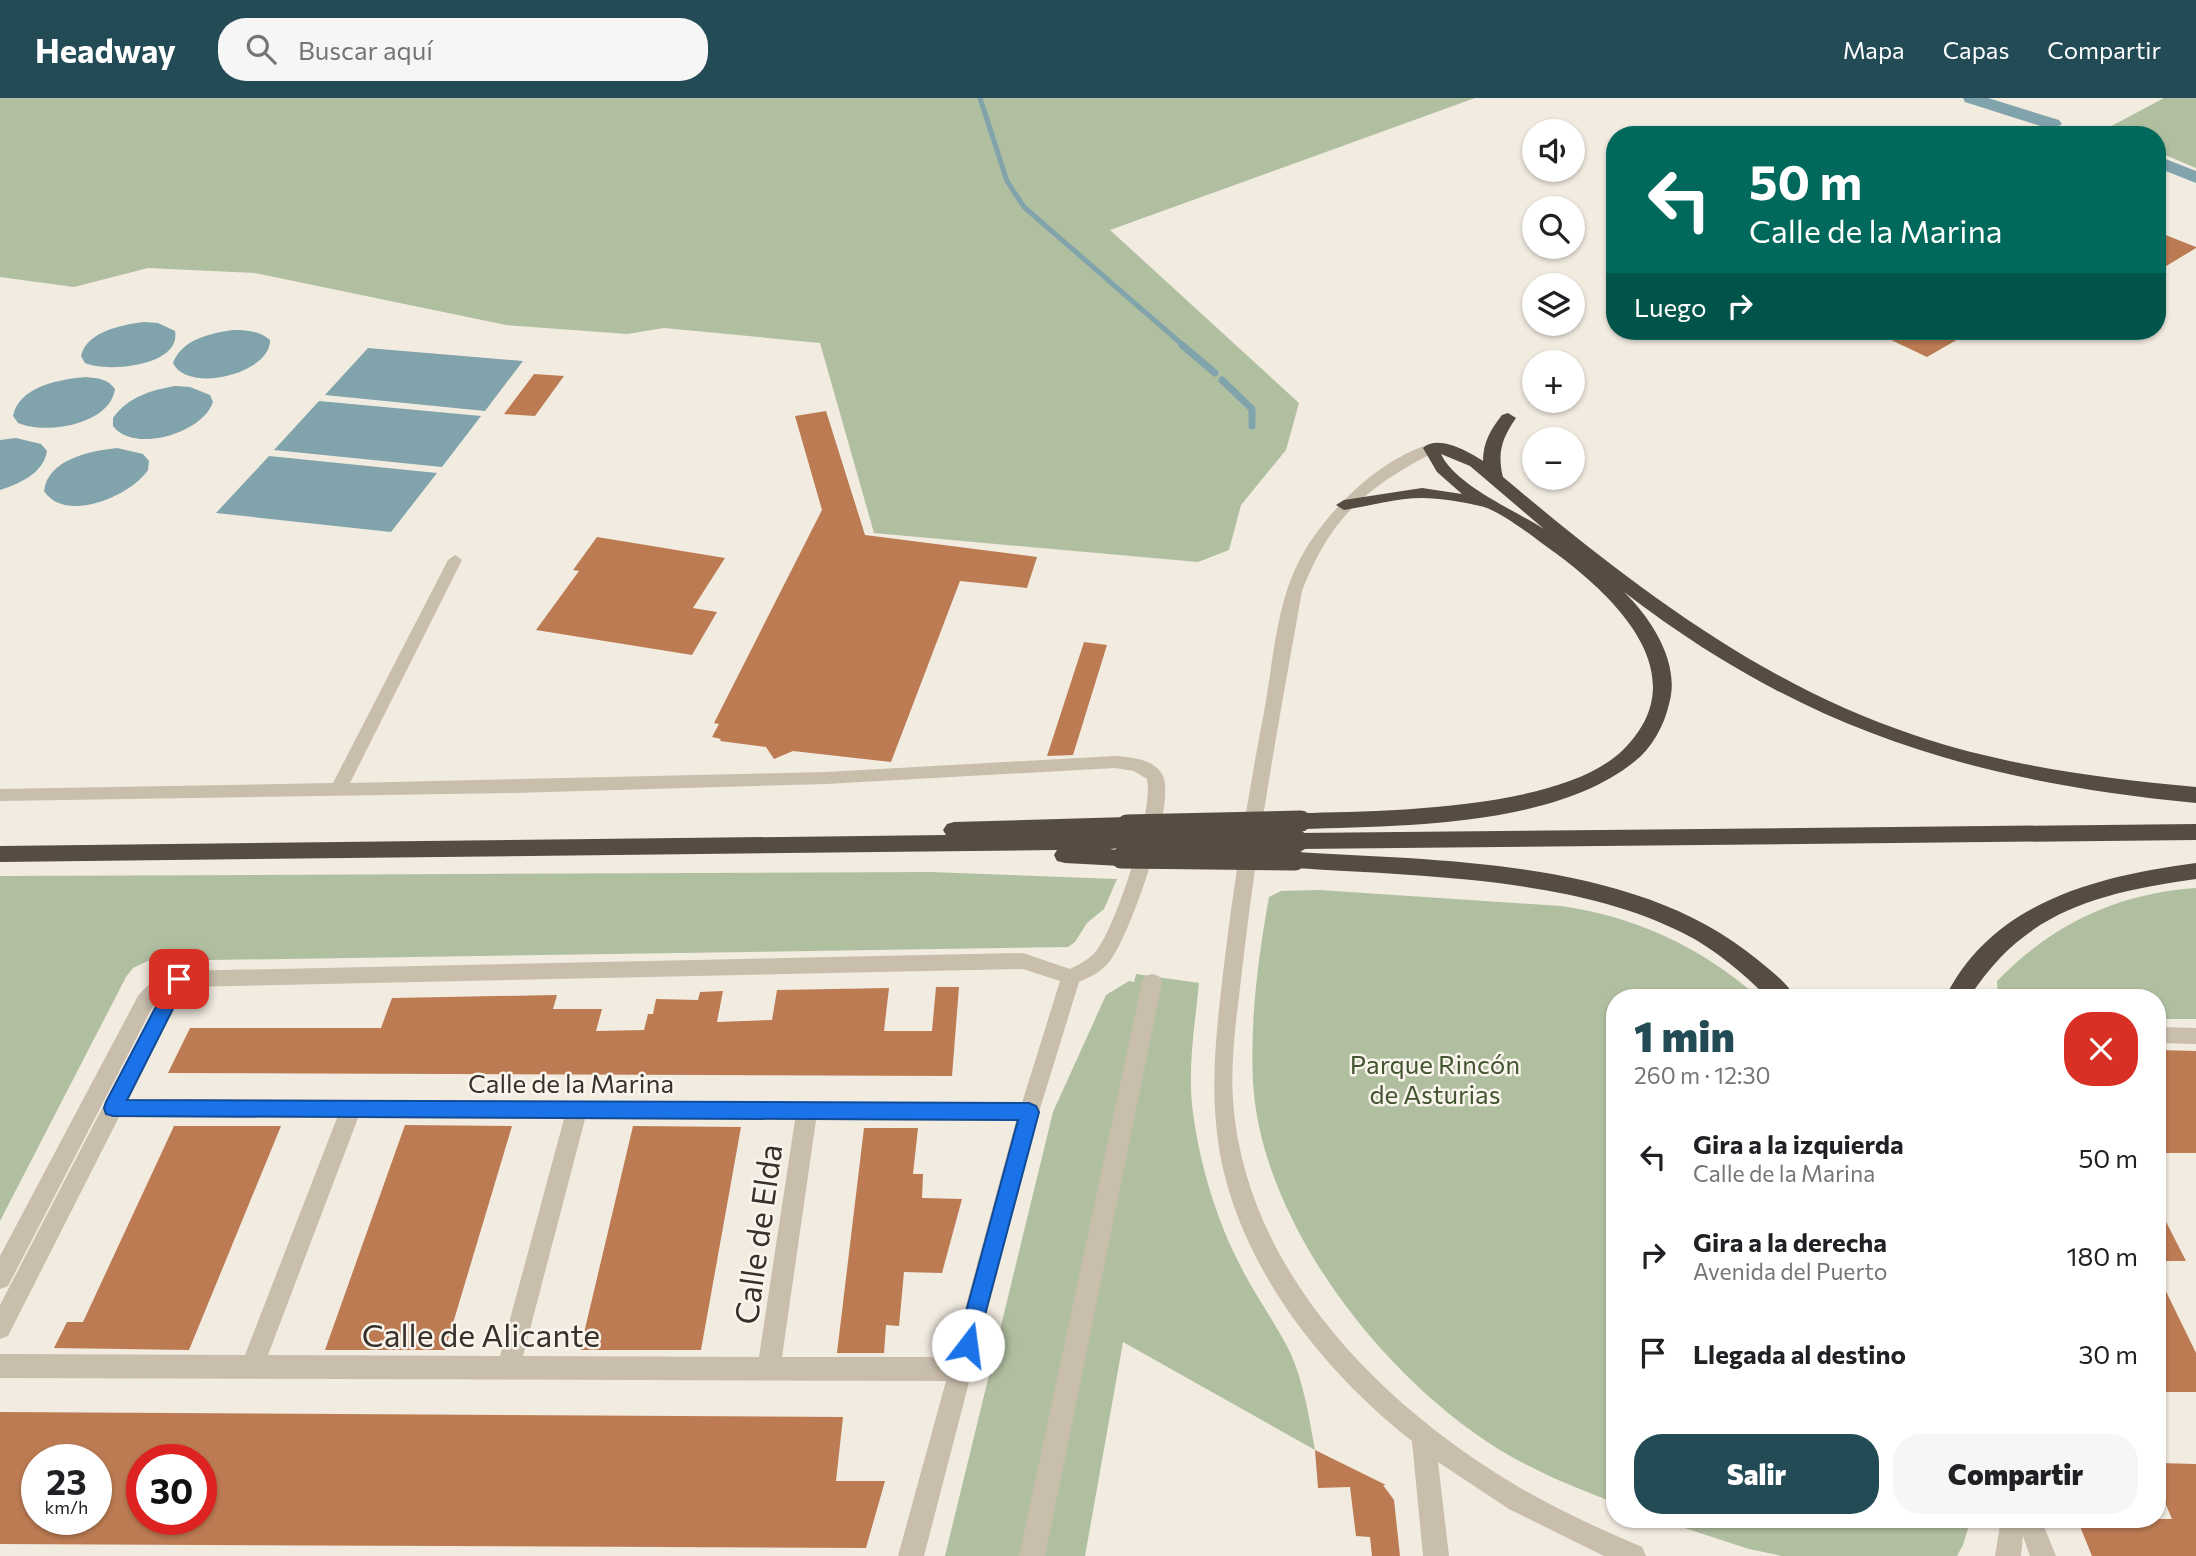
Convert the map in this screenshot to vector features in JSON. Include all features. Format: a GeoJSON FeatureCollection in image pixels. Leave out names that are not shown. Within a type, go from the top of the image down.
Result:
{"type":"FeatureCollection","features":[{"type":"Feature","properties":{"kind":"highway"},"geometry":{"type":"LineString","coordinates":[[1494,479],[1490,452],[1499,428],[1508,418]]}},
{"type":"Feature","properties":{"kind":"highway"},"geometry":{"type":"LineString","coordinates":[[1298,841],[1568,790],[1598,778],[1620,765],[1650,734],[1660,710],[1663,685],[1657,654],[1640,621],[1611,590],[1565,552],[1440,468],[1433,460],[1431,448],[1463,455],[1574,545],[1671,616],[1760,674],[1817,704],[1879,730],[1991,765],[2106,786],[2196,795]]}},
{"type":"Feature","properties":{"kind":"highway"},"geometry":{"type":"LineString","coordinates":[[1345,505],[1422,493],[1468,498],[1494,505]]}},
{"type":"Feature","properties":{"kind":"highway"},"geometry":{"type":"LineString","coordinates":[[645,848],[713,837],[1298,841],[2196,832]]}},
{"type":"Feature","properties":{"kind":"highway"},"geometry":{"type":"LineString","coordinates":[[0,854],[1298,841],[1622,900],[1679,921],[1710,938],[1739,957],[1774,989]]}},
{"type":"Feature","properties":{"kind":"highway"},"geometry":{"type":"LineString","coordinates":[[1962,989],[1985,957],[2012,932],[2049,908],[2089,891],[2130,880],[2196,871]]}},
{"type":"Feature","properties":{"kind":"street"},"geometry":{"type":"LineString","coordinates":[[1431,448],[1386,474],[1345,505],[1325,526],[1312,547],[1294,591],[1239,908],[1223,1069],[1223,1103],[1228,1146],[1239,1188],[1256,1232],[1281,1280],[1309,1322],[1338,1358],[1377,1398],[1423,1436],[1503,1491],[1633,1556]]}},
{"type":"Feature","properties":{"kind":"street"},"geometry":{"type":"LineString","coordinates":[[339,788],[455,559]]}},
{"type":"Feature","properties":{"kind":"street"},"geometry":{"type":"LineString","coordinates":[[0,795],[813,779],[1131,763],[1146,769],[1155,777],[1159,786],[1154,816],[1129,900],[1105,953],[1096,964],[1071,977],[1029,1112],[911,1556]]}},
{"type":"Feature","properties":{"kind":"street"},"geometry":{"type":"LineString","coordinates":[[0,1278],[145,1002],[157,987],[179,979],[1015,961],[1023,961],[1071,977]]}},
{"type":"Feature","properties":{"kind":"street"},"geometry":{"type":"LineString","coordinates":[[0,1328],[179,979]]}},
{"type":"Feature","properties":{"kind":"street"},"geometry":{"type":"LineString","coordinates":[[1032,1556],[1152,982]]}},
{"type":"Feature","properties":{"kind":"street"},"geometry":{"type":"LineString","coordinates":[[2166,1035],[2196,1036]]}},
{"type":"Feature","properties":{"kind":"street","name":"Calle de la Marina"},"geometry":{"type":"LineString","coordinates":[[113,1108],[1029,1112]]}},
{"type":"Feature","properties":{"kind":"street"},"geometry":{"type":"LineString","coordinates":[[252,1367],[351,1109]]}},
{"type":"Feature","properties":{"kind":"street"},"geometry":{"type":"LineString","coordinates":[[509,1367],[577,1110]]}},
{"type":"Feature","properties":{"kind":"street","name":"Calle de Elda"},"geometry":{"type":"LineString","coordinates":[[769,1367],[807,1111]]}},
{"type":"Feature","properties":{"kind":"street","name":"Calle de Alicante"},"geometry":{"type":"LineString","coordinates":[[0,1366],[961,1369]]}},
{"type":"Feature","properties":{"kind":"street"},"geometry":{"type":"LineString","coordinates":[[1423,1436],[1436,1556]]}},
{"type":"Feature","properties":{"kind":"street"},"geometry":{"type":"LineString","coordinates":[[2008,1556],[2012,1528]]}},
{"type":"Feature","properties":{"kind":"street"},"geometry":{"type":"LineString","coordinates":[[2032,1528],[2043,1556]]}},
{"type":"Feature","properties":{"kind":"green space"},"geometry":{"type":"Polygon","coordinates":[[[0,98],[1475,98],[1110,230],[1299,403],[1286,450],[1241,505],[1229,550],[1198,562],[874,533],[820,343],[664,328],[627,334],[506,325],[255,273],[148,268],[74,287],[0,277],[0,98]]]}},
{"type":"Feature","properties":{"kind":"green space"},"geometry":{"type":"Polygon","coordinates":[[[2164,98],[2196,98],[2196,168],[2166,155],[2166,126],[2111,126],[2164,98]]]}},
{"type":"Feature","properties":{"kind":"green space"},"geometry":{"type":"Polygon","coordinates":[[[930,872],[1117,879],[1104,909],[1087,923],[1075,942],[1068,947],[148,961],[133,968],[126,977],[0,1221],[0,876],[930,872]]]}},
{"type":"Feature","properties":{"kind":"green space"},"geometry":{"type":"Polygon","coordinates":[[[2196,888],[2196,1019],[2166,1019],[2166,989],[1998,989],[1997,981],[2018,961],[2063,928],[2113,905],[2167,891],[2196,888]]]}},
{"type":"Feature","properties":{"kind":"green space","name":"Parque Rincón de Asturias"},"geometry":{"type":"Polygon","coordinates":[[[1319,890],[1561,906],[1589,911],[1642,926],[1667,937],[1714,963],[1748,989],[1606,989],[1606,1499],[1528,1465],[1500,1450],[1456,1419],[1413,1382],[1373,1339],[1336,1292],[1304,1241],[1279,1189],[1261,1135],[1253,1082],[1258,966],[1269,897],[1281,891],[1319,890]]]}},
{"type":"Feature","properties":{"kind":"green space"},"geometry":{"type":"Polygon","coordinates":[[[1136,974],[1199,983],[1192,1044],[1191,1090],[1203,1164],[1214,1204],[1229,1241],[1295,1364],[1306,1400],[1315,1450],[1123,1342],[1085,1556],[945,1556],[1053,1112],[1106,995],[1129,981],[1134,982],[1136,974]]]}},
{"type":"Feature","properties":{"kind":"green space"},"geometry":{"type":"Polygon","coordinates":[[[1685,1528],[1968,1528],[1957,1556],[1782,1556],[1749,1549],[1685,1528]]]}},
{"type":"Feature","properties":{"kind":"water"},"geometry":{"type":"Polygon","coordinates":[[[144,322],[158,323],[175,331],[174,343],[167,352],[141,364],[109,367],[85,363],[81,356],[85,347],[98,335],[116,327],[144,322]]]}},
{"type":"Feature","properties":{"kind":"water"},"geometry":{"type":"Polygon","coordinates":[[[234,330],[253,332],[270,340],[267,352],[243,370],[210,378],[194,377],[181,372],[173,363],[177,355],[190,343],[207,335],[234,330]]]}},
{"type":"Feature","properties":{"kind":"water"},"geometry":{"type":"Polygon","coordinates":[[[368,348],[523,361],[485,411],[325,395],[368,348]]]}},
{"type":"Feature","properties":{"kind":"water"},"geometry":{"type":"Polygon","coordinates":[[[86,377],[106,381],[115,389],[111,401],[89,419],[75,424],[44,428],[18,423],[13,416],[23,398],[32,391],[53,382],[86,377]]]}},
{"type":"Feature","properties":{"kind":"water"},"geometry":{"type":"Polygon","coordinates":[[[175,386],[190,387],[210,395],[213,402],[207,413],[196,423],[183,431],[151,439],[123,434],[113,426],[113,418],[133,400],[149,392],[175,386]]]}},
{"type":"Feature","properties":{"kind":"water"},"geometry":{"type":"Polygon","coordinates":[[[319,401],[481,416],[442,467],[274,450],[319,401]]]}},
{"type":"Feature","properties":{"kind":"water"},"geometry":{"type":"Polygon","coordinates":[[[16,438],[41,444],[47,451],[45,459],[30,477],[0,490],[0,440],[16,438]]]}},
{"type":"Feature","properties":{"kind":"water"},"geometry":{"type":"Polygon","coordinates":[[[117,448],[143,454],[149,461],[148,470],[128,489],[98,503],[82,506],[54,501],[44,491],[53,471],[62,464],[83,454],[117,448]]]}},
{"type":"Feature","properties":{"kind":"water"},"geometry":{"type":"Polygon","coordinates":[[[269,456],[437,473],[391,532],[216,513],[269,456]]]}},
{"type":"Feature","properties":{"kind":"building"},"geometry":{"type":"Polygon","coordinates":[[[2166,235],[2196,248],[2166,266],[2166,235]]]}},
{"type":"Feature","properties":{"kind":"building"},"geometry":{"type":"Polygon","coordinates":[[[1891,340],[1956,340],[1927,357],[1891,340]]]}},
{"type":"Feature","properties":{"kind":"building"},"geometry":{"type":"Polygon","coordinates":[[[534,374],[564,376],[535,416],[504,414],[534,374]]]}},
{"type":"Feature","properties":{"kind":"building"},"geometry":{"type":"Polygon","coordinates":[[[826,411],[865,535],[1037,557],[1027,588],[960,581],[891,762],[793,751],[774,759],[766,747],[720,741],[721,739],[712,737],[719,724],[714,723],[822,510],[795,416],[826,411]]]}},
{"type":"Feature","properties":{"kind":"building"},"geometry":{"type":"Polygon","coordinates":[[[597,537],[725,558],[693,608],[717,612],[692,655],[536,630],[579,571],[573,570],[597,537]]]}},
{"type":"Feature","properties":{"kind":"building"},"geometry":{"type":"Polygon","coordinates":[[[1084,642],[1107,645],[1073,755],[1047,756],[1084,642]]]}},
{"type":"Feature","properties":{"kind":"building"},"geometry":{"type":"Polygon","coordinates":[[[936,987],[959,987],[952,1076],[168,1073],[190,1028],[381,1028],[392,998],[557,995],[553,1009],[602,1009],[596,1031],[644,1030],[648,1014],[653,1014],[656,999],[698,1000],[700,992],[723,991],[717,1022],[772,1020],[777,990],[889,988],[884,1031],[932,1031],[936,987]]]}},
{"type":"Feature","properties":{"kind":"building"},"geometry":{"type":"Polygon","coordinates":[[[2166,1050],[2196,1051],[2196,1153],[2166,1153],[2166,1050]]]}},
{"type":"Feature","properties":{"kind":"building"},"geometry":{"type":"Polygon","coordinates":[[[405,1125],[512,1126],[445,1350],[325,1350],[405,1125]]]}},
{"type":"Feature","properties":{"kind":"building"},"geometry":{"type":"Polygon","coordinates":[[[174,1126],[281,1126],[189,1350],[54,1348],[67,1322],[83,1322],[174,1126]]]}},
{"type":"Feature","properties":{"kind":"building"},"geometry":{"type":"Polygon","coordinates":[[[633,1126],[741,1127],[701,1350],[580,1350],[633,1126]]]}},
{"type":"Feature","properties":{"kind":"building"},"geometry":{"type":"Polygon","coordinates":[[[864,1128],[918,1128],[913,1174],[923,1174],[922,1198],[962,1199],[942,1273],[904,1272],[899,1326],[886,1325],[884,1353],[837,1353],[864,1128]]]}},
{"type":"Feature","properties":{"kind":"building"},"geometry":{"type":"Polygon","coordinates":[[[2166,1222],[2186,1261],[2166,1261],[2166,1222]]]}},
{"type":"Feature","properties":{"kind":"building"},"geometry":{"type":"Polygon","coordinates":[[[2166,1291],[2196,1353],[2196,1392],[2166,1392],[2166,1291]]]}},
{"type":"Feature","properties":{"kind":"building"},"geometry":{"type":"Polygon","coordinates":[[[0,1412],[843,1417],[836,1481],[885,1481],[866,1548],[0,1544],[0,1412]]]}},
{"type":"Feature","properties":{"kind":"building"},"geometry":{"type":"Polygon","coordinates":[[[1315,1450],[1386,1485],[1383,1485],[1394,1500],[1400,1556],[1372,1556],[1370,1537],[1356,1536],[1350,1487],[1318,1488],[1315,1450]]]}},
{"type":"Feature","properties":{"kind":"building"},"geometry":{"type":"Polygon","coordinates":[[[2166,1463],[2196,1464],[2196,1556],[2092,1556],[2081,1528],[2166,1528],[2166,1519],[2172,1519],[2166,1505],[2166,1463]]]}},
{"type":"Feature","properties":{"kind":"waterway"},"geometry":{"type":"LineString","coordinates":[[980,98],[1007,181],[1024,207],[1184,346]]}},
{"type":"Feature","properties":{"kind":"waterway"},"geometry":{"type":"LineString","coordinates":[[1971,98],[2053,124]]}},
{"type":"Feature","properties":{"kind":"waterway"},"geometry":{"type":"LineString","coordinates":[[2166,165],[2196,178]]}},
{"type":"Feature","properties":{"kind":"waterway"},"geometry":{"type":"LineString","coordinates":[[1182,345],[1215,373]]}},
{"type":"Feature","properties":{"kind":"waterway"},"geometry":{"type":"LineString","coordinates":[[1222,380],[1252,409],[1252,426]]}},
{"type":"Feature","properties":{"kind":"route"},"geometry":{"type":"LineString","coordinates":[[179,979],[113,1108],[1029,1112],[968,1345]]}}]}
